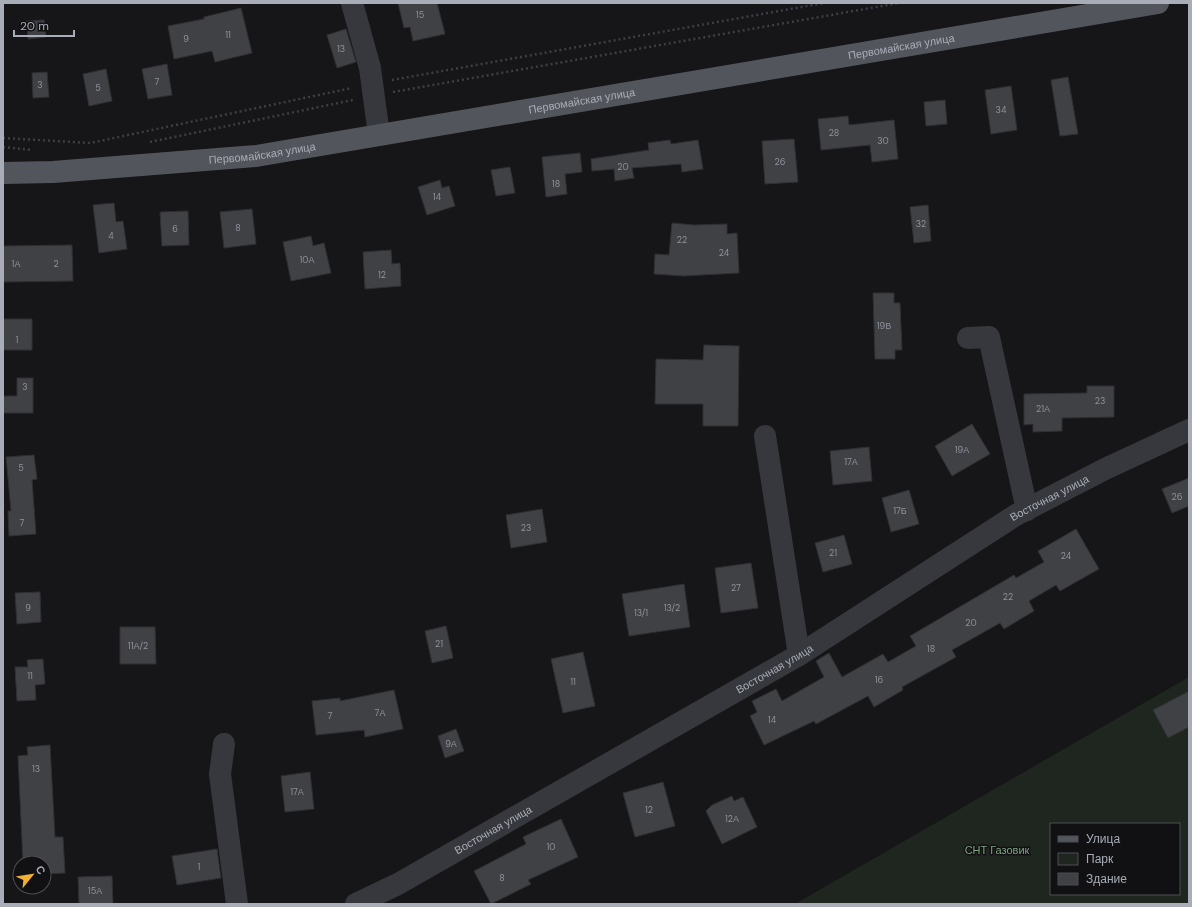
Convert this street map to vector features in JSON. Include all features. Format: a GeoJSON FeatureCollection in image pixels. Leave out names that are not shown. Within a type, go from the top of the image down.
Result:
{"type":"FeatureCollection","features":[{"type":"Feature","properties":{"kind":"main road","name":"Первомайская улица"},"geometry":{"type":"LineString","coordinates":[[3,173],[53,172],[256,156],[1158,3]]}},
{"type":"Feature","properties":{"kind":"street"},"geometry":{"type":"LineString","coordinates":[[352,3],[370,68],[379,135]]}},
{"type":"Feature","properties":{"kind":"street"},"geometry":{"type":"LineString","coordinates":[[968,338],[989,337],[1026,510]]}},
{"type":"Feature","properties":{"kind":"street","name":"Восточная улица"},"geometry":{"type":"LineString","coordinates":[[356,904],[398,884],[799,655],[1026,510],[1105,469],[1189,430]]}},
{"type":"Feature","properties":{"kind":"street"},"geometry":{"type":"LineString","coordinates":[[765,436],[799,655]]}},
{"type":"Feature","properties":{"kind":"street"},"geometry":{"type":"LineString","coordinates":[[224,744],[220,774],[237,904]]}},
{"type":"Feature","properties":{"kind":"path"},"geometry":{"type":"LineString","coordinates":[[3,138],[90,143],[824,3]]}},
{"type":"Feature","properties":{"kind":"path"},"geometry":{"type":"LineString","coordinates":[[144,143],[373,89],[899,3]]}},
{"type":"Feature","properties":{"kind":"path"},"geometry":{"type":"LineString","coordinates":[[3,148],[35,150]]}},
{"type":"Feature","properties":{"kind":"green space","name":"СНТ Газовик"},"geometry":{"type":"Polygon","coordinates":[[[1189,677],[1189,904],[795,904],[1189,677]]]}},
{"type":"Feature","properties":{"kind":"building"},"geometry":{"type":"Polygon","coordinates":[[[398,3],[437,3],[445,34],[413,41],[410,27],[404,28],[398,3]]]}},
{"type":"Feature","properties":{"kind":"building"},"geometry":{"type":"Polygon","coordinates":[[[241,8],[252,53],[215,62],[212,51],[174,59],[168,26],[204,19],[204,17],[241,8]]]}},
{"type":"Feature","properties":{"kind":"building"},"geometry":{"type":"Polygon","coordinates":[[[44,20],[46,37],[28,39],[27,21],[44,20]]]}},
{"type":"Feature","properties":{"kind":"building"},"geometry":{"type":"Polygon","coordinates":[[[346,29],[356,62],[337,68],[327,35],[346,29]]]}},
{"type":"Feature","properties":{"kind":"building"},"geometry":{"type":"Polygon","coordinates":[[[167,64],[172,95],[148,99],[142,69],[167,64]]]}},
{"type":"Feature","properties":{"kind":"building"},"geometry":{"type":"Polygon","coordinates":[[[106,69],[112,101],[89,106],[83,74],[106,69]]]}},
{"type":"Feature","properties":{"kind":"building"},"geometry":{"type":"Polygon","coordinates":[[[47,72],[49,97],[33,98],[32,73],[47,72]]]}},
{"type":"Feature","properties":{"kind":"building"},"geometry":{"type":"Polygon","coordinates":[[[1068,77],[1078,134],[1060,136],[1051,80],[1068,77]]]}},
{"type":"Feature","properties":{"kind":"building"},"geometry":{"type":"Polygon","coordinates":[[[1011,86],[1017,130],[991,134],[985,90],[1011,86]]]}},
{"type":"Feature","properties":{"kind":"building"},"geometry":{"type":"Polygon","coordinates":[[[945,100],[947,124],[926,126],[924,102],[945,100]]]}},
{"type":"Feature","properties":{"kind":"building"},"geometry":{"type":"Polygon","coordinates":[[[848,116],[849,125],[894,120],[898,159],[872,162],[870,145],[821,150],[818,119],[848,116]]]}},
{"type":"Feature","properties":{"kind":"building"},"geometry":{"type":"Polygon","coordinates":[[[794,139],[798,182],[765,184],[762,141],[794,139]]]}},
{"type":"Feature","properties":{"kind":"building"},"geometry":{"type":"Polygon","coordinates":[[[670,140],[671,144],[698,140],[703,169],[682,172],[681,164],[632,168],[634,178],[615,181],[614,169],[592,171],[591,159],[649,150],[648,143],[670,140]]]}},
{"type":"Feature","properties":{"kind":"building"},"geometry":{"type":"Polygon","coordinates":[[[580,153],[582,172],[565,174],[567,194],[546,197],[542,157],[580,153]]]}},
{"type":"Feature","properties":{"kind":"building"},"geometry":{"type":"Polygon","coordinates":[[[510,167],[515,193],[496,196],[491,170],[510,167]]]}},
{"type":"Feature","properties":{"kind":"building"},"geometry":{"type":"Polygon","coordinates":[[[440,180],[442,188],[449,186],[455,206],[427,215],[418,187],[440,180]]]}},
{"type":"Feature","properties":{"kind":"building"},"geometry":{"type":"Polygon","coordinates":[[[114,203],[116,222],[123,221],[127,249],[99,253],[93,205],[114,203]]]}},
{"type":"Feature","properties":{"kind":"building"},"geometry":{"type":"Polygon","coordinates":[[[928,205],[931,241],[914,243],[910,207],[928,205]]]}},
{"type":"Feature","properties":{"kind":"building"},"geometry":{"type":"Polygon","coordinates":[[[252,209],[256,244],[224,248],[220,212],[252,209]]]}},
{"type":"Feature","properties":{"kind":"building"},"geometry":{"type":"Polygon","coordinates":[[[188,211],[189,245],[162,246],[160,212],[188,211]]]}},
{"type":"Feature","properties":{"kind":"building"},"geometry":{"type":"Polygon","coordinates":[[[672,223],[694,225],[727,224],[727,234],[737,233],[739,273],[683,276],[654,274],[655,254],[669,255],[672,223]]]}},
{"type":"Feature","properties":{"kind":"building"},"geometry":{"type":"Polygon","coordinates":[[[311,236],[313,246],[324,243],[331,273],[291,281],[283,242],[311,236]]]}},
{"type":"Feature","properties":{"kind":"building"},"geometry":{"type":"Polygon","coordinates":[[[72,245],[73,281],[3,282],[3,246],[72,245]]]}},
{"type":"Feature","properties":{"kind":"building"},"geometry":{"type":"Polygon","coordinates":[[[391,250],[392,264],[400,263],[401,286],[365,289],[363,252],[391,250]]]}},
{"type":"Feature","properties":{"kind":"building"},"geometry":{"type":"Polygon","coordinates":[[[873,293],[894,293],[894,303],[900,303],[902,350],[895,350],[895,359],[875,359],[873,293]]]}},
{"type":"Feature","properties":{"kind":"building"},"geometry":{"type":"Polygon","coordinates":[[[3,319],[32,319],[32,350],[3,350],[3,319]]]}},
{"type":"Feature","properties":{"kind":"building"},"geometry":{"type":"Polygon","coordinates":[[[704,345],[739,346],[738,426],[703,426],[703,404],[655,404],[656,359],[703,360],[704,345]]]}},
{"type":"Feature","properties":{"kind":"building"},"geometry":{"type":"Polygon","coordinates":[[[17,378],[33,378],[33,413],[3,413],[3,396],[17,396],[17,378]]]}},
{"type":"Feature","properties":{"kind":"building"},"geometry":{"type":"Polygon","coordinates":[[[1087,386],[1114,386],[1114,417],[1062,418],[1062,431],[1033,432],[1033,424],[1024,425],[1024,394],[1087,393],[1087,386]]]}},
{"type":"Feature","properties":{"kind":"building"},"geometry":{"type":"Polygon","coordinates":[[[972,424],[990,454],[952,476],[935,446],[972,424]]]}},
{"type":"Feature","properties":{"kind":"building"},"geometry":{"type":"Polygon","coordinates":[[[869,447],[872,481],[833,485],[830,451],[869,447]]]}},
{"type":"Feature","properties":{"kind":"building"},"geometry":{"type":"Polygon","coordinates":[[[34,455],[37,479],[32,480],[36,534],[9,536],[8,511],[11,511],[6,457],[34,455]]]}},
{"type":"Feature","properties":{"kind":"building"},"geometry":{"type":"Polygon","coordinates":[[[1189,478],[1189,506],[1172,513],[1162,489],[1189,478]]]}},
{"type":"Feature","properties":{"kind":"building"},"geometry":{"type":"Polygon","coordinates":[[[909,490],[919,524],[891,532],[882,498],[909,490]]]}},
{"type":"Feature","properties":{"kind":"building"},"geometry":{"type":"Polygon","coordinates":[[[542,509],[547,542],[511,548],[506,515],[542,509]]]}},
{"type":"Feature","properties":{"kind":"building"},"geometry":{"type":"Polygon","coordinates":[[[1076,529],[1099,569],[1060,591],[1056,585],[1029,601],[1034,611],[1004,629],[1000,623],[952,650],[956,657],[902,687],[903,690],[874,707],[868,696],[816,724],[814,721],[764,745],[750,716],[757,712],[752,701],[776,689],[782,701],[824,677],[816,661],[829,653],[842,677],[883,654],[888,662],[916,646],[910,636],[1014,575],[1016,578],[1044,562],[1038,551],[1076,529]]]}},
{"type":"Feature","properties":{"kind":"building"},"geometry":{"type":"Polygon","coordinates":[[[844,535],[852,564],[823,572],[815,543],[844,535]]]}},
{"type":"Feature","properties":{"kind":"building"},"geometry":{"type":"Polygon","coordinates":[[[751,563],[758,608],[721,613],[715,568],[751,563]]]}},
{"type":"Feature","properties":{"kind":"building"},"geometry":{"type":"Polygon","coordinates":[[[684,584],[690,627],[629,636],[622,594],[684,584]]]}},
{"type":"Feature","properties":{"kind":"building"},"geometry":{"type":"Polygon","coordinates":[[[40,592],[41,622],[17,624],[15,593],[40,592]]]}},
{"type":"Feature","properties":{"kind":"building"},"geometry":{"type":"Polygon","coordinates":[[[446,626],[453,658],[432,663],[425,631],[446,626]]]}},
{"type":"Feature","properties":{"kind":"building"},"geometry":{"type":"Polygon","coordinates":[[[120,627],[155,627],[156,664],[120,664],[120,627]]]}},
{"type":"Feature","properties":{"kind":"building"},"geometry":{"type":"Polygon","coordinates":[[[583,652],[595,706],[563,713],[551,659],[583,652]]]}},
{"type":"Feature","properties":{"kind":"building"},"geometry":{"type":"Polygon","coordinates":[[[43,659],[45,684],[35,685],[36,700],[17,701],[15,667],[28,667],[27,660],[43,659]]]}},
{"type":"Feature","properties":{"kind":"building"},"geometry":{"type":"Polygon","coordinates":[[[394,690],[403,729],[365,737],[364,730],[316,735],[312,701],[340,698],[340,701],[394,690]]]}},
{"type":"Feature","properties":{"kind":"building"},"geometry":{"type":"Polygon","coordinates":[[[1189,691],[1189,727],[1168,738],[1153,710],[1189,691]]]}},
{"type":"Feature","properties":{"kind":"building"},"geometry":{"type":"Polygon","coordinates":[[[456,729],[464,751],[445,758],[438,736],[456,729]]]}},
{"type":"Feature","properties":{"kind":"building"},"geometry":{"type":"Polygon","coordinates":[[[50,745],[55,837],[63,837],[65,873],[52,874],[52,855],[23,855],[18,756],[28,755],[27,747],[50,745]]]}},
{"type":"Feature","properties":{"kind":"building"},"geometry":{"type":"Polygon","coordinates":[[[310,772],[314,809],[285,812],[281,776],[310,772]]]}},
{"type":"Feature","properties":{"kind":"building"},"geometry":{"type":"Polygon","coordinates":[[[663,782],[675,826],[635,837],[623,793],[663,782]]]}},
{"type":"Feature","properties":{"kind":"building"},"geometry":{"type":"Polygon","coordinates":[[[732,796],[734,801],[743,797],[757,827],[722,844],[706,811],[712,805],[732,796]]]}},
{"type":"Feature","properties":{"kind":"building"},"geometry":{"type":"Polygon","coordinates":[[[561,819],[578,857],[528,880],[531,884],[491,904],[474,871],[526,844],[523,837],[561,819]]]}},
{"type":"Feature","properties":{"kind":"building"},"geometry":{"type":"Polygon","coordinates":[[[217,849],[221,878],[177,885],[172,856],[217,849]]]}},
{"type":"Feature","properties":{"kind":"building"},"geometry":{"type":"Polygon","coordinates":[[[112,876],[113,904],[79,904],[78,877],[112,876]]]}}]}
